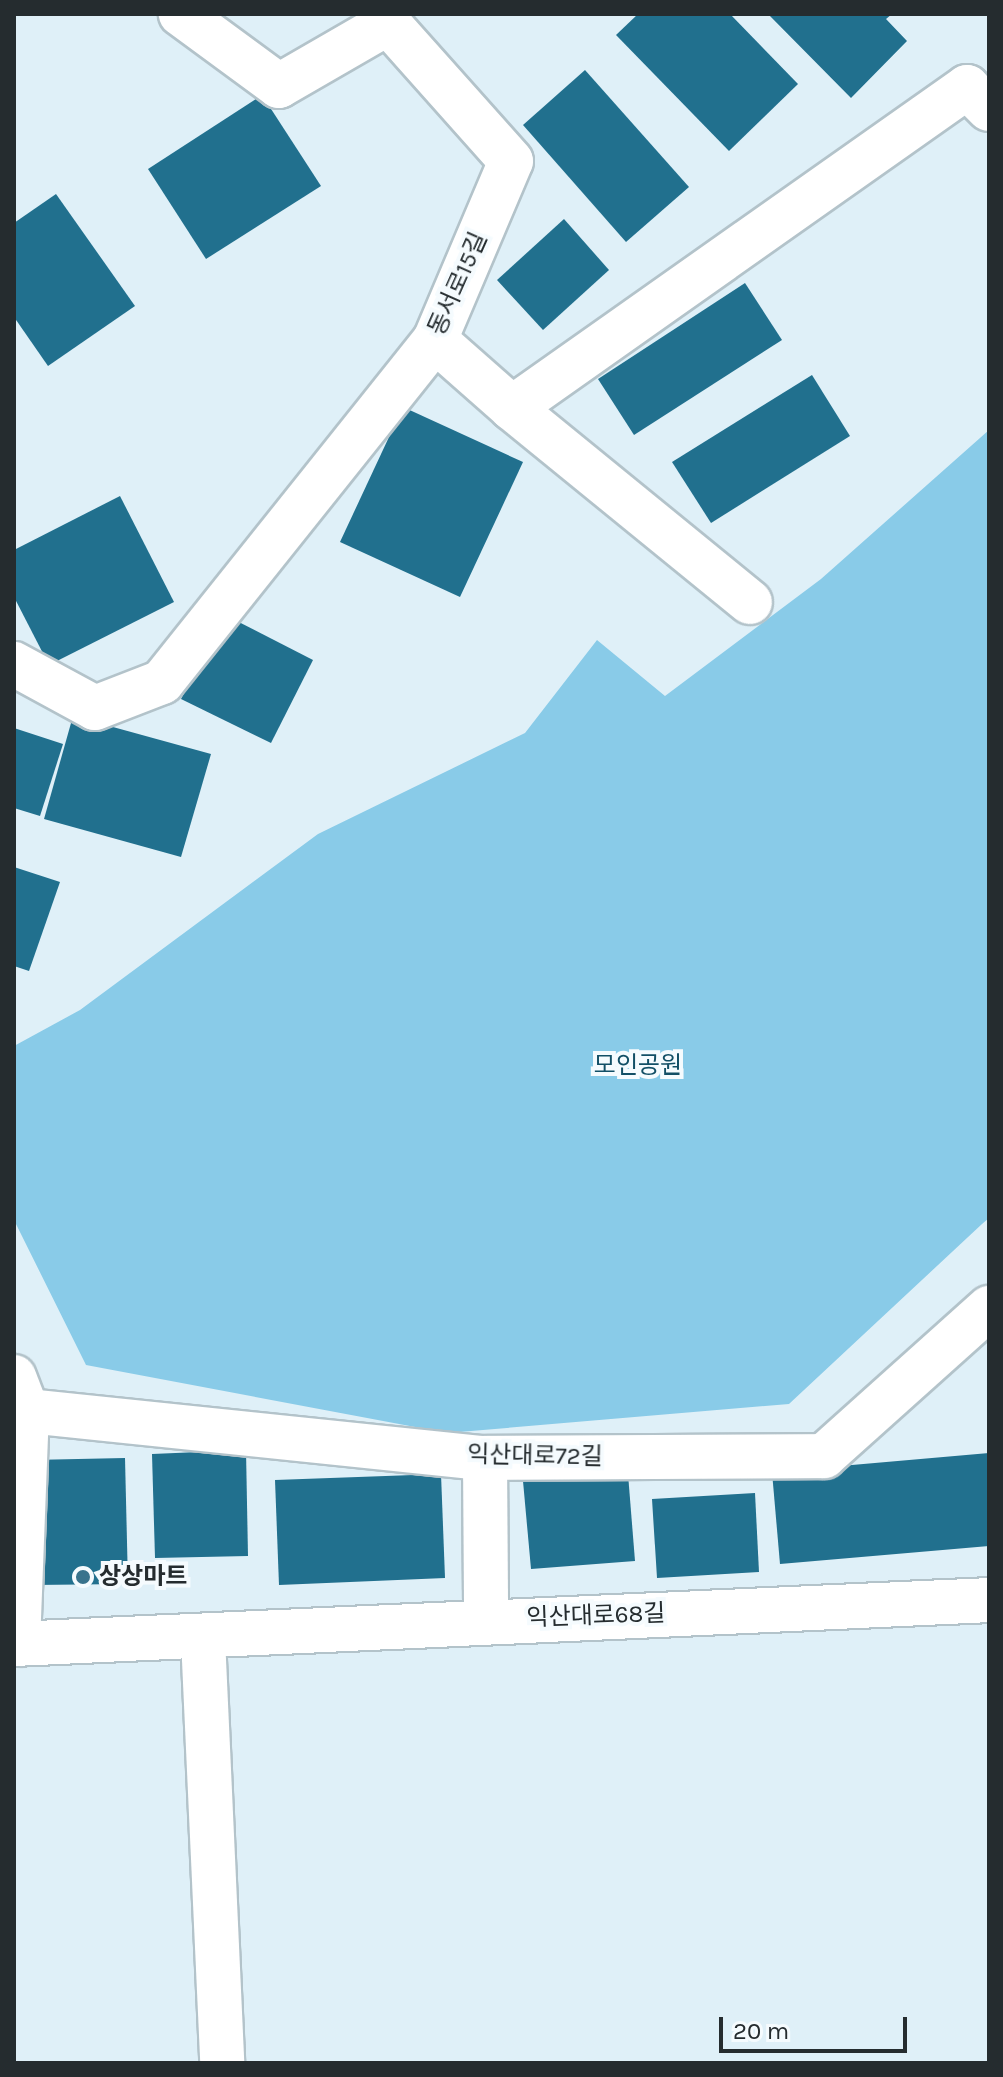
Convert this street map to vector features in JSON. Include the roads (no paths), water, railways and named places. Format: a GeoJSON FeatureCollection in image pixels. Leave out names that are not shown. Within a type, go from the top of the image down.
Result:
{"type":"FeatureCollection","features":[{"type":"Feature","properties":{"kind":"street","name":"동서로15길"},"geometry":{"type":"LineString","coordinates":[[14,664],[95,708],[162,682],[435,340],[511,161],[388,23],[279,86],[181,14]]}},
{"type":"Feature","properties":{"kind":"street"},"geometry":{"type":"LineString","coordinates":[[512,408],[967,87],[989,109]]}},
{"type":"Feature","properties":{"kind":"street"},"geometry":{"type":"LineString","coordinates":[[435,340],[512,408],[750,602]]}},
{"type":"Feature","properties":{"kind":"street","name":"익산대로72길"},"geometry":{"type":"LineString","coordinates":[[16,1644],[20,1394],[485,1458],[824,1456],[989,1308]]}},
{"type":"Feature","properties":{"kind":"street"},"geometry":{"type":"LineString","coordinates":[[485,1458],[486,1621]]}},
{"type":"Feature","properties":{"kind":"street","name":"익산대로68길"},"geometry":{"type":"LineString","coordinates":[[16,1644],[203,1638],[486,1621],[989,1600]]}},
{"type":"Feature","properties":{"kind":"street"},"geometry":{"type":"LineString","coordinates":[[203,1638],[222,2063]]}},
{"type":"Feature","properties":{"kind":"place","name":"상상마트"},"geometry":{"type":"Point","coordinates":[83,1577]}},
{"type":"Feature","properties":{"kind":"park label","name":"모인공원"},"geometry":{"type":"Point","coordinates":[638,1066]}}]}
